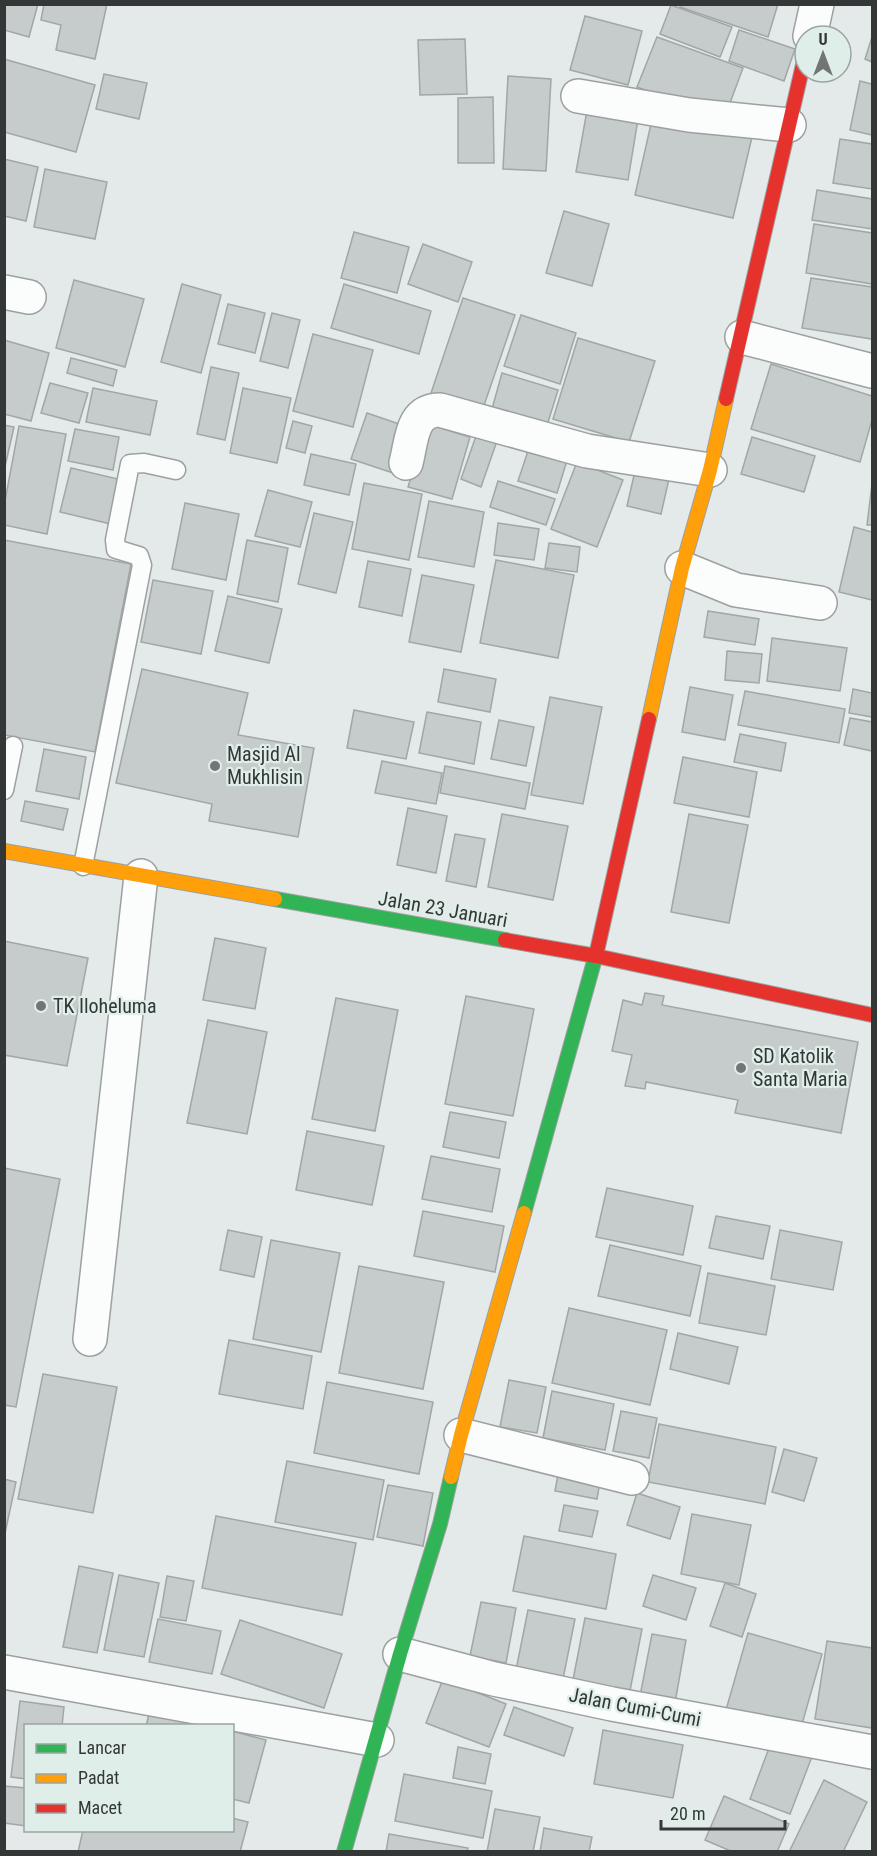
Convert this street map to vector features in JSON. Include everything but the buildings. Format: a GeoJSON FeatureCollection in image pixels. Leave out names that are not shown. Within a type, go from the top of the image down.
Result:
{"type":"FeatureCollection","features":[{"type":"Feature","properties":{"kind":"street"},"geometry":{"type":"LineString","coordinates":[[813,24],[817,4]]}},
{"type":"Feature","properties":{"kind":"street"},"geometry":{"type":"LineString","coordinates":[[344,1851],[440,1524],[461,1435],[596,956],[682,568],[710,470],[799,84]]}},
{"type":"Feature","properties":{"kind":"street"},"geometry":{"type":"LineString","coordinates":[[578,96],[688,115],[789,125]]}},
{"type":"Feature","properties":{"kind":"street"},"geometry":{"type":"LineString","coordinates":[[742,337],[873,371]]}},
{"type":"Feature","properties":{"kind":"street"},"geometry":{"type":"LineString","coordinates":[[406,463],[417,420],[424,412],[440,410],[587,451],[710,470]]}},
{"type":"Feature","properties":{"kind":"street"},"geometry":{"type":"LineString","coordinates":[[682,568],[736,590],[820,603]]}},
{"type":"Feature","properties":{"kind":"street","name":"Jalan 23 Januari"},"geometry":{"type":"LineString","coordinates":[[4,851],[596,956],[873,1016]]}},
{"type":"Feature","properties":{"kind":"street"},"geometry":{"type":"LineString","coordinates":[[90,1339],[141,876]]}},
{"type":"Feature","properties":{"kind":"street"},"geometry":{"type":"LineString","coordinates":[[461,1435],[632,1478]]}},
{"type":"Feature","properties":{"kind":"street","name":"Jalan Cumi-Cumi"},"geometry":{"type":"LineString","coordinates":[[400,1654],[494,1679],[612,1704],[873,1752]]}},
{"type":"Feature","properties":{"kind":"street"},"geometry":{"type":"LineString","coordinates":[[4,1672],[377,1740]]}},
{"type":"Feature","properties":{"kind":"lane"},"geometry":{"type":"LineString","coordinates":[[83,866],[142,565],[139,556],[116,549],[115,540],[130,464],[144,463],[176,470]]}},
{"type":"Feature","properties":{"kind":"lane"},"geometry":{"type":"LineString","coordinates":[[4,790],[13,746]]}},
{"type":"Feature","properties":{"kind":"traffic: fast"},"geometry":{"type":"LineString","coordinates":[[275,899],[505,940]]}},
{"type":"Feature","properties":{"kind":"traffic: fast"},"geometry":{"type":"LineString","coordinates":[[524,1213],[597,951]]}},
{"type":"Feature","properties":{"kind":"traffic: fast"},"geometry":{"type":"LineString","coordinates":[[344,1852],[400,1654],[440,1524],[451,1477]]}},
{"type":"Feature","properties":{"kind":"traffic: slow"},"geometry":{"type":"LineString","coordinates":[[649,719],[682,568],[710,470],[726,399]]}},
{"type":"Feature","properties":{"kind":"traffic: slow"},"geometry":{"type":"LineString","coordinates":[[4,851],[275,899]]}},
{"type":"Feature","properties":{"kind":"traffic: slow"},"geometry":{"type":"LineString","coordinates":[[451,1477],[524,1213]]}},
{"type":"Feature","properties":{"kind":"traffic: jam"},"geometry":{"type":"LineString","coordinates":[[726,399],[799,84]]}},
{"type":"Feature","properties":{"kind":"traffic: jam"},"geometry":{"type":"LineString","coordinates":[[597,951],[649,719]]}},
{"type":"Feature","properties":{"kind":"traffic: jam"},"geometry":{"type":"LineString","coordinates":[[505,940],[596,956],[872,1015]]}},
{"type":"Feature","properties":{"kind":"place","name":"Masjid Al Mukhlisin"},"geometry":{"type":"Point","coordinates":[215,766]}},
{"type":"Feature","properties":{"kind":"place","name":"TK Iloheluma"},"geometry":{"type":"Point","coordinates":[41,1006]}},
{"type":"Feature","properties":{"kind":"place","name":"SD Katolik Santa Maria"},"geometry":{"type":"Point","coordinates":[741,1068]}}]}
